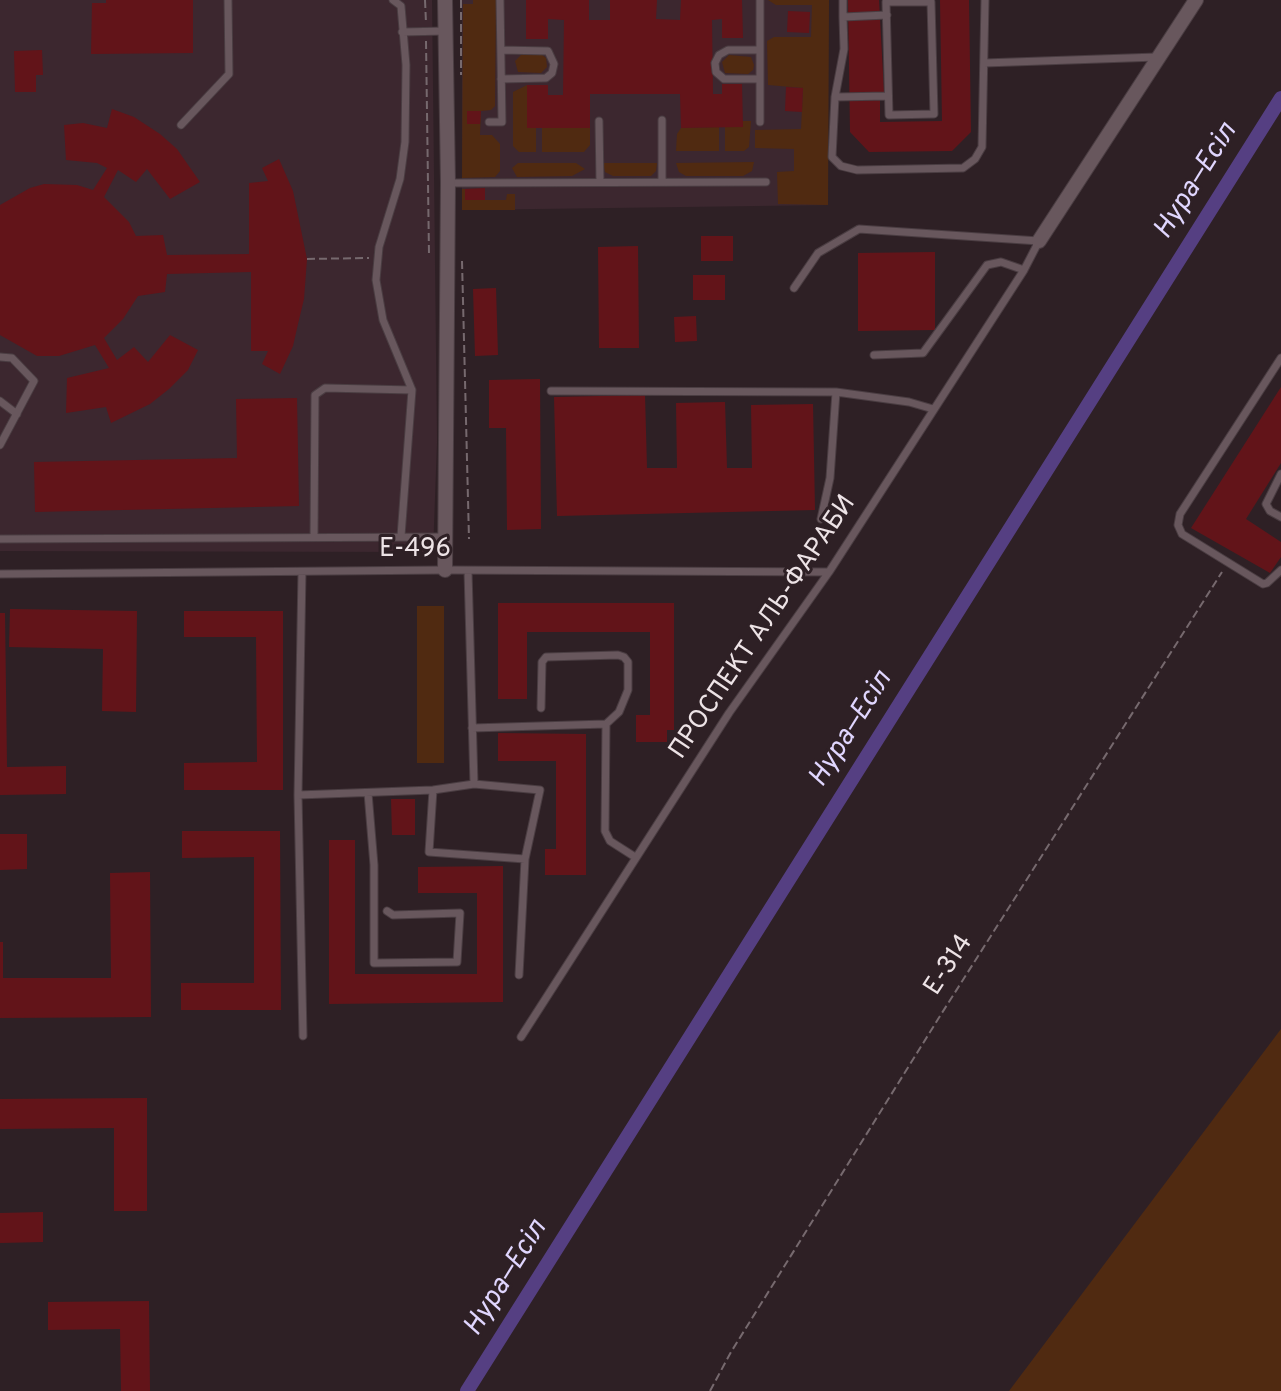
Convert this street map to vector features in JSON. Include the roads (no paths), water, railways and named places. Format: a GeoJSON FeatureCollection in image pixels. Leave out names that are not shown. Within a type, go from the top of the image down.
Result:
{"type":"FeatureCollection","features":[{"type":"Feature","properties":{"kind":"street"},"geometry":{"type":"LineString","coordinates":[[445,0],[448,183],[445,570]]}},
{"type":"Feature","properties":{"kind":"street"},"geometry":{"type":"LineString","coordinates":[[1039,241],[1196,0]]}},
{"type":"Feature","properties":{"kind":"lane"},"geometry":{"type":"LineString","coordinates":[[181,125],[229,74],[228,0]]}},
{"type":"Feature","properties":{"kind":"lane"},"geometry":{"type":"LineString","coordinates":[[393,0],[401,6],[406,65],[405,142],[400,179],[389,208],[376,280],[383,320],[412,390],[401,536]]}},
{"type":"Feature","properties":{"kind":"lane"},"geometry":{"type":"LineString","coordinates":[[489,122],[502,122],[500,0]]}},
{"type":"Feature","properties":{"kind":"lane"},"geometry":{"type":"LineString","coordinates":[[760,0],[760,122]]}},
{"type":"Feature","properties":{"kind":"lane"},"geometry":{"type":"LineString","coordinates":[[843,0],[844,49],[835,97],[832,157],[841,166],[857,170],[963,168],[975,159],[982,147],[985,0]]}},
{"type":"Feature","properties":{"kind":"lane"},"geometry":{"type":"LineString","coordinates":[[886,2],[931,2],[934,114],[889,115],[887,15],[886,2]]}},
{"type":"Feature","properties":{"kind":"lane"},"geometry":{"type":"LineString","coordinates":[[843,17],[887,15]]}},
{"type":"Feature","properties":{"kind":"lane"},"geometry":{"type":"LineString","coordinates":[[402,32],[446,31]]}},
{"type":"Feature","properties":{"kind":"lane"},"geometry":{"type":"LineString","coordinates":[[501,50],[548,51],[554,64],[552,73],[546,78],[501,79]]}},
{"type":"Feature","properties":{"kind":"lane"},"geometry":{"type":"LineString","coordinates":[[760,50],[728,50],[719,55],[715,63],[716,72],[724,79],[760,79]]}},
{"type":"Feature","properties":{"kind":"lane"},"geometry":{"type":"LineString","coordinates":[[984,63],[1159,57]]}},
{"type":"Feature","properties":{"kind":"lane"},"geometry":{"type":"LineString","coordinates":[[835,97],[888,96]]}},
{"type":"Feature","properties":{"kind":"lane"},"geometry":{"type":"LineString","coordinates":[[662,120],[662,182]]}},
{"type":"Feature","properties":{"kind":"lane"},"geometry":{"type":"LineString","coordinates":[[599,121],[600,182]]}},
{"type":"Feature","properties":{"kind":"lane"},"geometry":{"type":"LineString","coordinates":[[448,183],[766,182]]}},
{"type":"Feature","properties":{"kind":"lane"},"geometry":{"type":"LineString","coordinates":[[794,288],[818,253],[859,229],[1039,241]]}},
{"type":"Feature","properties":{"kind":"lane","name":"ПРОСПЕКТ АЛЬ-ФАРАБИ"},"geometry":{"type":"LineString","coordinates":[[521,1037],[729,713],[829,572],[1024,270],[1039,241]]}},
{"type":"Feature","properties":{"kind":"lane"},"geometry":{"type":"LineString","coordinates":[[874,355],[923,353],[929,349],[987,265],[1001,262],[1024,270]]}},
{"type":"Feature","properties":{"kind":"lane"},"geometry":{"type":"LineString","coordinates":[[0,357],[12,358],[34,381],[0,445]]}},
{"type":"Feature","properties":{"kind":"lane"},"geometry":{"type":"LineString","coordinates":[[1281,358],[1180,514],[1178,525],[1182,534],[1263,584],[1281,570]]}},
{"type":"Feature","properties":{"kind":"lane"},"geometry":{"type":"LineString","coordinates":[[314,537],[315,395],[325,388],[412,390]]}},
{"type":"Feature","properties":{"kind":"lane"},"geometry":{"type":"LineString","coordinates":[[551,391],[836,392],[909,402],[933,409]]}},
{"type":"Feature","properties":{"kind":"lane"},"geometry":{"type":"LineString","coordinates":[[821,519],[830,478],[836,392]]}},
{"type":"Feature","properties":{"kind":"lane"},"geometry":{"type":"LineString","coordinates":[[0,401],[17,414]]}},
{"type":"Feature","properties":{"kind":"lane"},"geometry":{"type":"LineString","coordinates":[[1281,474],[1266,504],[1270,511],[1281,517]]}},
{"type":"Feature","properties":{"kind":"lane"},"geometry":{"type":"LineString","coordinates":[[0,539],[447,537]]}},
{"type":"Feature","properties":{"kind":"lane","name":"E-496"},"geometry":{"type":"LineString","coordinates":[[0,574],[445,570],[829,572]]}},
{"type":"Feature","properties":{"kind":"lane"},"geometry":{"type":"LineString","coordinates":[[468,571],[474,784]]}},
{"type":"Feature","properties":{"kind":"lane"},"geometry":{"type":"LineString","coordinates":[[302,572],[298,795],[303,1036]]}},
{"type":"Feature","properties":{"kind":"lane"},"geometry":{"type":"LineString","coordinates":[[472,728],[606,724],[619,712],[628,690],[628,662],[618,655],[546,657],[542,662],[541,708]]}},
{"type":"Feature","properties":{"kind":"lane"},"geometry":{"type":"LineString","coordinates":[[606,724],[605,831],[610,841],[635,857]]}},
{"type":"Feature","properties":{"kind":"lane"},"geometry":{"type":"LineString","coordinates":[[298,795],[433,790],[474,784],[540,790],[525,859],[519,975]]}},
{"type":"Feature","properties":{"kind":"lane"},"geometry":{"type":"LineString","coordinates":[[433,790],[429,852],[525,859]]}},
{"type":"Feature","properties":{"kind":"lane"},"geometry":{"type":"LineString","coordinates":[[368,793],[374,865],[374,963],[457,962],[460,913],[393,915],[387,911]]}},
{"type":"Feature","properties":{"kind":"waterway","name":"Нура—Есіл"},"geometry":{"type":"LineString","coordinates":[[467,1391],[1281,98]]}}]}
